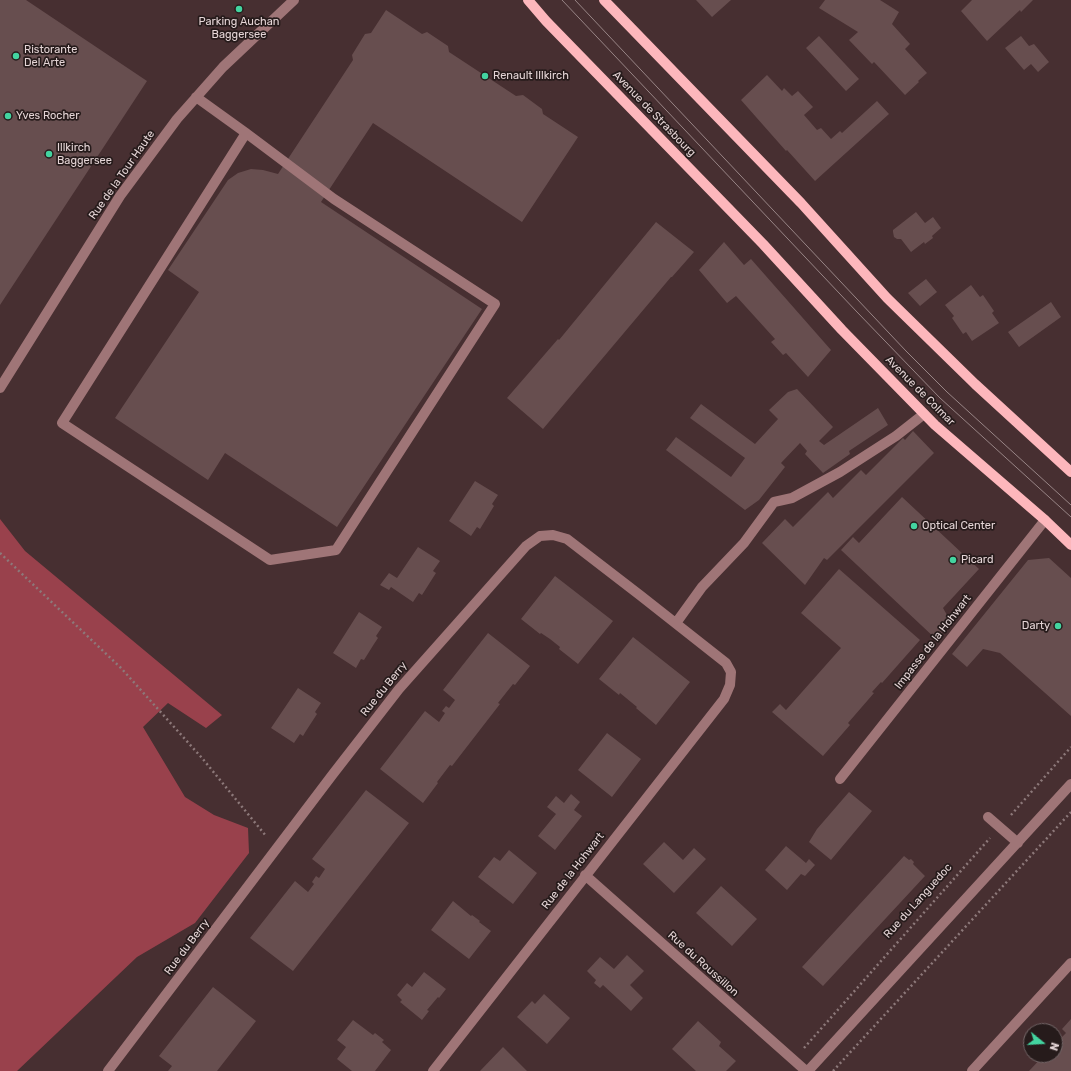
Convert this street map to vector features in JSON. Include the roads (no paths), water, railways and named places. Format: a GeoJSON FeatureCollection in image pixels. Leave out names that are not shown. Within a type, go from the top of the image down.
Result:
{"type":"FeatureCollection","features":[{"type":"Feature","properties":{"kind":"main road","name":"Avenue de Strasbourg"},"geometry":{"type":"LineString","coordinates":[[528,0],[763,244]]}},
{"type":"Feature","properties":{"kind":"main road"},"geometry":{"type":"LineString","coordinates":[[604,0],[801,203],[887,298],[975,384],[1071,472]]}},
{"type":"Feature","properties":{"kind":"main road","name":"Avenue de Colmar"},"geometry":{"type":"LineString","coordinates":[[763,244],[842,330],[935,425],[1045,520],[1071,545]]}},
{"type":"Feature","properties":{"kind":"street","name":"Rue de la Tour Haute"},"geometry":{"type":"LineString","coordinates":[[0,388],[120,196],[177,119],[223,67],[294,0]]}},
{"type":"Feature","properties":{"kind":"street"},"geometry":{"type":"LineString","coordinates":[[196,97],[246,133],[334,199],[495,304],[336,550],[270,560],[62,423],[246,133]]}},
{"type":"Feature","properties":{"kind":"street"},"geometry":{"type":"LineString","coordinates":[[676,623],[702,587],[744,543],[774,502],[792,498],[840,472],[896,436],[924,414]]}},
{"type":"Feature","properties":{"kind":"street","name":"Impasse de la Hohwart"},"geometry":{"type":"LineString","coordinates":[[840,779],[1045,520]]}},
{"type":"Feature","properties":{"kind":"street","name":"Rue du Berry"},"geometry":{"type":"LineString","coordinates":[[108,1071],[398,689],[526,546],[540,536],[553,535],[567,539],[676,623],[726,663],[731,672],[730,684]]}},
{"type":"Feature","properties":{"kind":"street","name":"Rue de la Hohwart"},"geometry":{"type":"LineString","coordinates":[[433,1071],[724,699],[730,684]]}},
{"type":"Feature","properties":{"kind":"street"},"geometry":{"type":"LineString","coordinates":[[807,1071],[1071,784]]}},
{"type":"Feature","properties":{"kind":"street"},"geometry":{"type":"LineString","coordinates":[[988,817],[1018,843]]}},
{"type":"Feature","properties":{"kind":"street","name":"Rue du Roussillon"},"geometry":{"type":"LineString","coordinates":[[585,875],[807,1071]]}},
{"type":"Feature","properties":{"kind":"street"},"geometry":{"type":"LineString","coordinates":[[972,1071],[1071,963]]}},
{"type":"Feature","properties":{"kind":"tram line"},"geometry":{"type":"LineString","coordinates":[[562,0],[940,398],[1071,517]]}},
{"type":"Feature","properties":{"kind":"tram line"},"geometry":{"type":"LineString","coordinates":[[575,0],[906,351],[947,392],[1071,505]]}},
{"type":"Feature","properties":{"kind":"place","name":"Parking Auchan Baggersee"},"geometry":{"type":"Point","coordinates":[239,9]}},
{"type":"Feature","properties":{"kind":"place","name":"Ristorante Del Arte"},"geometry":{"type":"Point","coordinates":[16,56]}},
{"type":"Feature","properties":{"kind":"place","name":"Renault Illkirch"},"geometry":{"type":"Point","coordinates":[485,76]}},
{"type":"Feature","properties":{"kind":"place","name":"Yves Rocher"},"geometry":{"type":"Point","coordinates":[8,116]}},
{"type":"Feature","properties":{"kind":"place","name":"Illkirch Baggersee"},"geometry":{"type":"Point","coordinates":[49,154]}},
{"type":"Feature","properties":{"kind":"place","name":"Optical Center"},"geometry":{"type":"Point","coordinates":[914,526]}},
{"type":"Feature","properties":{"kind":"place","name":"Picard"},"geometry":{"type":"Point","coordinates":[953,560]}},
{"type":"Feature","properties":{"kind":"place","name":"Darty"},"geometry":{"type":"Point","coordinates":[1058,626]}}]}
